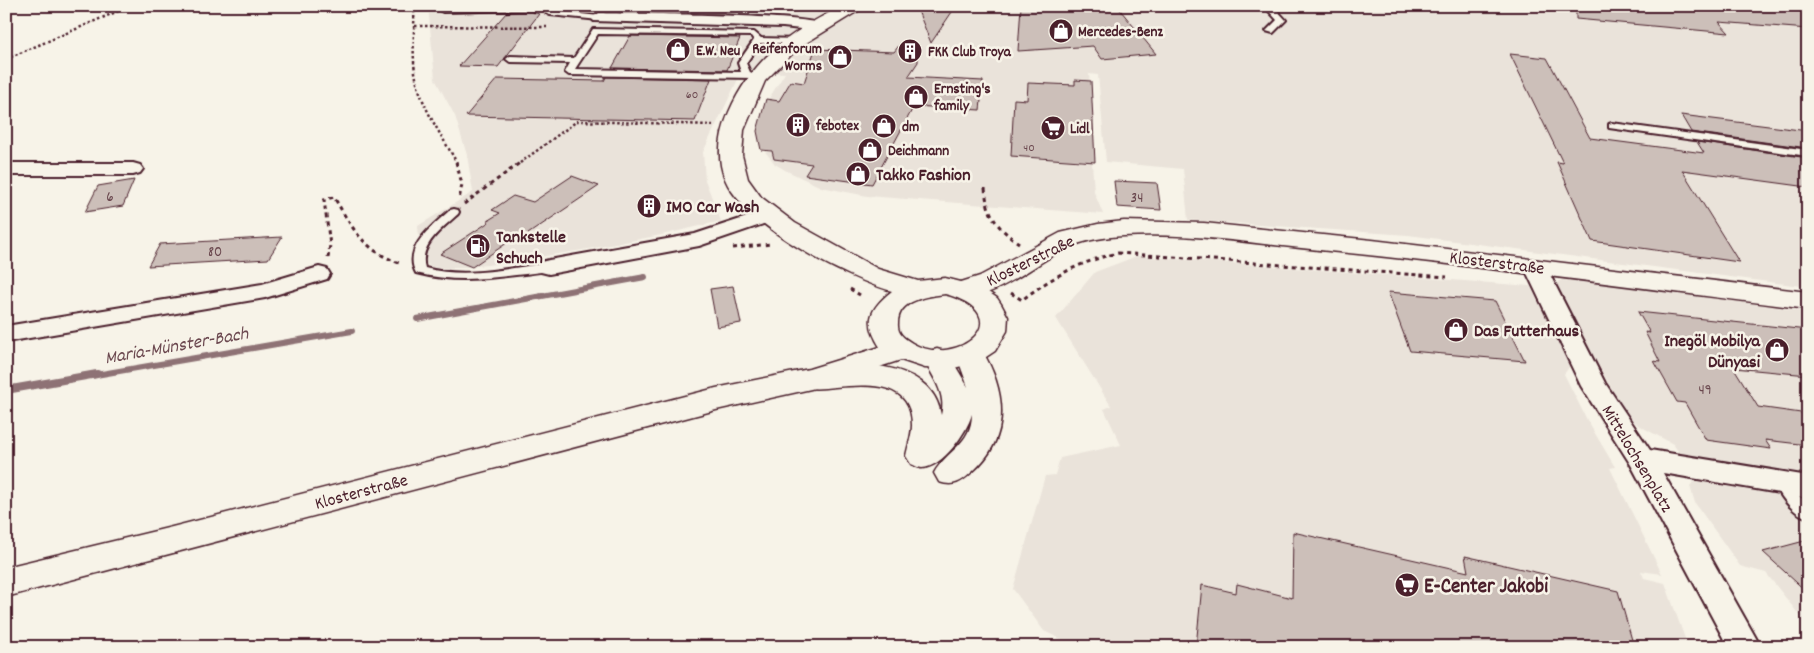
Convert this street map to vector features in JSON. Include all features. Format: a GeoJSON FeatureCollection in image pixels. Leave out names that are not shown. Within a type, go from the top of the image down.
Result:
{"type":"FeatureCollection","features":[{"type":"Feature","properties":{"kind":"main road"},"geometry":{"type":"LineString","coordinates":[[858,6],[818,26],[753,75],[734,125],[730,153],[737,181],[753,204],[768,216],[830,253],[881,279],[916,289]]}},
{"type":"Feature","properties":{"kind":"main road","name":"Klosterstraße"},"geometry":{"type":"LineString","coordinates":[[964,290],[992,280],[1037,253],[1072,237],[1098,231],[1160,229],[1536,267],[1808,301]]}},
{"type":"Feature","properties":{"kind":"main road","name":"Klosterstraße"},"geometry":{"type":"LineString","coordinates":[[992,309],[1008,291],[1054,263],[1090,245],[1126,236],[1186,231]]}},
{"type":"Feature","properties":{"kind":"main road"},"geometry":{"type":"LineString","coordinates":[[830,253],[886,317]]}},
{"type":"Feature","properties":{"kind":"main road","name":"Klosterstraße"},"geometry":{"type":"LineString","coordinates":[[716,399],[862,343],[886,317],[899,296],[916,289],[945,286],[964,290],[980,297],[992,309],[996,321],[994,334],[985,345],[970,354],[954,359],[937,359],[924,358],[903,350],[894,343],[886,317]]}},
{"type":"Feature","properties":{"kind":"main road","name":"Klosterstraße"},"geometry":{"type":"LineString","coordinates":[[6,582],[716,399],[811,379],[903,350]]}},
{"type":"Feature","properties":{"kind":"main road"},"geometry":{"type":"LineString","coordinates":[[950,473],[966,460],[979,444],[986,425],[988,408],[986,393],[970,354]]}},
{"type":"Feature","properties":{"kind":"main road"},"geometry":{"type":"LineString","coordinates":[[811,379],[858,374],[882,375],[897,379],[911,387],[920,397],[928,422],[927,437],[922,456],[949,434],[956,420],[958,404],[955,390],[937,359]]}},
{"type":"Feature","properties":{"kind":"street"},"geometry":{"type":"LineString","coordinates":[[599,18],[638,11],[818,26]]}},
{"type":"Feature","properties":{"kind":"street"},"geometry":{"type":"LineString","coordinates":[[6,169],[133,169]]}},
{"type":"Feature","properties":{"kind":"street"},"geometry":{"type":"LineString","coordinates":[[549,266],[700,240],[768,216]]}},
{"type":"Feature","properties":{"kind":"street","name":"Mittelochsenplatz"},"geometry":{"type":"LineString","coordinates":[[1536,267],[1594,386],[1641,459],[1745,647]]}},
{"type":"Feature","properties":{"kind":"street"},"geometry":{"type":"LineString","coordinates":[[6,334],[265,291],[319,274]]}},
{"type":"Feature","properties":{"kind":"street"},"geometry":{"type":"LineString","coordinates":[[1641,459],[1795,485]]}},
{"type":"Feature","properties":{"kind":"lane"},"geometry":{"type":"LineString","coordinates":[[443,6],[443,10],[553,7]]}},
{"type":"Feature","properties":{"kind":"lane"},"geometry":{"type":"LineString","coordinates":[[618,6],[638,11]]}},
{"type":"Feature","properties":{"kind":"lane"},"geometry":{"type":"LineString","coordinates":[[1268,6],[1282,20],[1270,31]]}},
{"type":"Feature","properties":{"kind":"lane"},"geometry":{"type":"LineString","coordinates":[[553,7],[550,12],[599,18]]}},
{"type":"Feature","properties":{"kind":"lane"},"geometry":{"type":"LineString","coordinates":[[753,75],[568,72],[596,32],[754,34],[758,40]]}},
{"type":"Feature","properties":{"kind":"lane"},"geometry":{"type":"LineString","coordinates":[[758,40],[797,41]]}},
{"type":"Feature","properties":{"kind":"lane"},"geometry":{"type":"LineString","coordinates":[[753,75],[742,62],[758,40]]}},
{"type":"Feature","properties":{"kind":"lane"},"geometry":{"type":"LineString","coordinates":[[510,59],[575,61]]}},
{"type":"Feature","properties":{"kind":"lane"},"geometry":{"type":"LineString","coordinates":[[1612,126],[1808,153]]}},
{"type":"Feature","properties":{"kind":"lane"},"geometry":{"type":"LineString","coordinates":[[454,212],[428,238],[418,253],[416,263],[420,270],[440,275],[459,276],[549,266]]}},
{"type":"Feature","properties":{"kind":"lane"},"geometry":{"type":"LineString","coordinates":[[1795,485],[1790,497],[1808,512]]}},
{"type":"Feature","properties":{"kind":"path"},"geometry":{"type":"LineString","coordinates":[[6,59],[130,6]]}},
{"type":"Feature","properties":{"kind":"path"},"geometry":{"type":"LineString","coordinates":[[414,6],[414,54],[419,89],[438,131],[458,161],[464,180],[454,212]]}},
{"type":"Feature","properties":{"kind":"path"},"geometry":{"type":"LineString","coordinates":[[415,26],[555,27]]}},
{"type":"Feature","properties":{"kind":"path"},"geometry":{"type":"LineString","coordinates":[[454,212],[576,121],[734,125]]}},
{"type":"Feature","properties":{"kind":"path"},"geometry":{"type":"LineString","coordinates":[[985,188],[986,211],[999,229],[1024,246]]}},
{"type":"Feature","properties":{"kind":"path"},"geometry":{"type":"LineString","coordinates":[[319,274],[327,261],[330,244],[324,200],[334,197],[360,240],[373,252],[383,258],[420,270]]}},
{"type":"Feature","properties":{"kind":"path"},"geometry":{"type":"LineString","coordinates":[[731,248],[772,244]]}},
{"type":"Feature","properties":{"kind":"path"},"geometry":{"type":"LineString","coordinates":[[1022,300],[1041,284],[1070,269],[1100,256],[1118,253],[1353,269]]}},
{"type":"Feature","properties":{"kind":"path"},"geometry":{"type":"LineString","coordinates":[[844,285],[860,295]]}},
{"type":"Feature","properties":{"kind":"shaded area"},"geometry":{"type":"Polygon","coordinates":[[[428,6],[1808,6],[1808,287],[1408,235],[1188,220],[1183,169],[1106,162],[1098,75],[1089,74],[1095,162],[1092,162],[1094,192],[1103,214],[867,196],[821,187],[775,164],[763,149],[766,103],[785,73],[742,71],[703,152],[705,180],[721,221],[589,249],[488,265],[443,269],[431,267],[423,261],[420,251],[418,226],[473,192],[467,155],[455,116],[435,79],[428,6]]]}},
{"type":"Feature","properties":{"kind":"shaded area"},"geometry":{"type":"Polygon","coordinates":[[[1137,256],[1530,286],[1573,362],[1564,374],[1587,420],[1615,467],[1610,468],[1662,574],[1641,571],[1644,578],[1665,583],[1688,647],[1077,647],[1044,631],[1013,589],[1045,476],[1055,475],[1060,458],[1121,445],[1104,409],[1111,406],[1056,318],[1095,272],[1137,256]]]}},
{"type":"Feature","properties":{"kind":"shaded area"},"geometry":{"type":"Polygon","coordinates":[[[1562,280],[1642,286],[1808,312],[1808,626],[1766,573],[1740,566],[1695,503],[1690,486],[1697,478],[1673,444],[1638,425],[1625,413],[1554,285],[1562,280]]]}},
{"type":"Feature","properties":{"kind":"building"},"geometry":{"type":"Polygon","coordinates":[[[678,6],[752,6],[749,15],[689,13],[678,6]]]}},
{"type":"Feature","properties":{"kind":"building"},"geometry":{"type":"Polygon","coordinates":[[[916,6],[956,6],[931,43],[916,6]]]}},
{"type":"Feature","properties":{"kind":"building","name":"Mercedes-Benz"},"geometry":{"type":"Polygon","coordinates":[[[1021,6],[1117,6],[1156,54],[1102,59],[1093,46],[1018,51],[1021,6]]]}},
{"type":"Feature","properties":{"kind":"building"},"geometry":{"type":"Polygon","coordinates":[[[1576,6],[1808,6],[1808,29],[1719,22],[1729,33],[1576,19],[1576,6]]]}},
{"type":"Feature","properties":{"kind":"building"},"geometry":{"type":"Polygon","coordinates":[[[529,11],[539,14],[498,67],[459,66],[507,12],[529,11]]]}},
{"type":"Feature","properties":{"kind":"building","name":"E.W. Neu"},"geometry":{"type":"Polygon","coordinates":[[[630,36],[740,38],[727,70],[612,68],[630,36]]]}},
{"type":"Feature","properties":{"kind":"building"},"geometry":{"type":"Polygon","coordinates":[[[901,43],[918,45],[918,62],[908,77],[983,81],[980,110],[914,106],[872,184],[805,175],[812,164],[774,159],[772,151],[761,150],[757,131],[766,99],[779,101],[791,81],[804,83],[815,49],[894,52],[901,43]]]}},
{"type":"Feature","properties":{"kind":"building"},"geometry":{"type":"Polygon","coordinates":[[[1510,54],[1547,58],[1590,138],[1704,153],[1697,142],[1808,158],[1808,187],[1682,170],[1739,262],[1592,241],[1557,162],[1563,163],[1510,54]]]}},
{"type":"Feature","properties":{"kind":"building"},"geometry":{"type":"Polygon","coordinates":[[[606,77],[711,79],[695,121],[466,116],[497,79],[604,81],[606,77]]]}},
{"type":"Feature","properties":{"kind":"building","name":"Lidl"},"geometry":{"type":"Polygon","coordinates":[[[1075,80],[1091,81],[1095,162],[1011,156],[1014,99],[1027,100],[1028,83],[1075,85],[1075,80]]]}},
{"type":"Feature","properties":{"kind":"building"},"geometry":{"type":"Polygon","coordinates":[[[1681,115],[1808,131],[1808,148],[1691,132],[1681,115]]]}},
{"type":"Feature","properties":{"kind":"building"},"geometry":{"type":"Polygon","coordinates":[[[572,176],[599,186],[525,236],[520,234],[472,267],[440,254],[489,222],[487,221],[500,213],[492,210],[513,196],[533,202],[572,176]]]}},
{"type":"Feature","properties":{"kind":"building"},"geometry":{"type":"Polygon","coordinates":[[[134,180],[123,206],[85,212],[98,186],[134,180]]]}},
{"type":"Feature","properties":{"kind":"building"},"geometry":{"type":"Polygon","coordinates":[[[1114,181],[1157,183],[1161,210],[1117,207],[1114,181]]]}},
{"type":"Feature","properties":{"kind":"building"},"geometry":{"type":"Polygon","coordinates":[[[282,237],[268,259],[148,266],[160,244],[282,237]]]}},
{"type":"Feature","properties":{"kind":"building"},"geometry":{"type":"Polygon","coordinates":[[[733,286],[741,323],[717,327],[710,289],[733,286]]]}},
{"type":"Feature","properties":{"kind":"building","name":"Das Futterhaus"},"geometry":{"type":"Polygon","coordinates":[[[1388,292],[1495,301],[1525,361],[1410,351],[1388,292]]]}},
{"type":"Feature","properties":{"kind":"building"},"geometry":{"type":"Polygon","coordinates":[[[1638,312],[1808,330],[1808,375],[1734,368],[1758,407],[1808,414],[1808,445],[1765,440],[1771,449],[1706,440],[1685,403],[1677,402],[1654,361],[1660,362],[1645,332],[1650,333],[1638,312]]]}},
{"type":"Feature","properties":{"kind":"building","name":"E-Center Jakobi"},"geometry":{"type":"Polygon","coordinates":[[[1293,532],[1468,572],[1465,556],[1618,591],[1634,647],[1196,647],[1202,585],[1236,593],[1237,584],[1292,598],[1293,532]]]}},
{"type":"Feature","properties":{"kind":"building"},"geometry":{"type":"Polygon","coordinates":[[[1808,540],[1808,593],[1763,552],[1808,540]]]}},
{"type":"Feature","properties":{"kind":"waterway","name":"Maria-Münster-Bach"},"geometry":{"type":"LineString","coordinates":[[417,319],[645,277]]}},
{"type":"Feature","properties":{"kind":"waterway","name":"Maria-Münster-Bach"},"geometry":{"type":"LineString","coordinates":[[90,376],[352,331]]}},
{"type":"Feature","properties":{"kind":"waterway","name":"Maria-Münster-Bach"},"geometry":{"type":"LineString","coordinates":[[6,390],[97,374]]}},
{"type":"Feature","properties":{"kind":"place","name":"Mercedes-Benz"},"geometry":{"type":"Point","coordinates":[1061,31]}},
{"type":"Feature","properties":{"kind":"place","name":"E.W. Neu"},"geometry":{"type":"Point","coordinates":[678,50]}},
{"type":"Feature","properties":{"kind":"place","name":"FKK Club Troya"},"geometry":{"type":"Point","coordinates":[910,51]}},
{"type":"Feature","properties":{"kind":"place","name":"Reifenforum Worms"},"geometry":{"type":"Point","coordinates":[840,57]}},
{"type":"Feature","properties":{"kind":"place","name":"Ernsting's family"},"geometry":{"type":"Point","coordinates":[916,97]}},
{"type":"Feature","properties":{"kind":"place","name":"febotex"},"geometry":{"type":"Point","coordinates":[798,125]}},
{"type":"Feature","properties":{"kind":"place","name":"dm"},"geometry":{"type":"Point","coordinates":[884,126]}},
{"type":"Feature","properties":{"kind":"place","name":"Lidl"},"geometry":{"type":"Point","coordinates":[1053,128]}},
{"type":"Feature","properties":{"kind":"place","name":"Deichmann"},"geometry":{"type":"Point","coordinates":[870,150]}},
{"type":"Feature","properties":{"kind":"place","name":"Takko Fashion"},"geometry":{"type":"Point","coordinates":[858,174]}},
{"type":"Feature","properties":{"kind":"place","name":"IMO Car Wash"},"geometry":{"type":"Point","coordinates":[649,206]}},
{"type":"Feature","properties":{"kind":"place","name":"Tankstelle Schuch"},"geometry":{"type":"Point","coordinates":[478,246]}},
{"type":"Feature","properties":{"kind":"place","name":"Das Futterhaus"},"geometry":{"type":"Point","coordinates":[1456,330]}},
{"type":"Feature","properties":{"kind":"place","name":"Inegöl Mobilya Dünyasi"},"geometry":{"type":"Point","coordinates":[1777,350]}},
{"type":"Feature","properties":{"kind":"place","name":"E-Center Jakobi"},"geometry":{"type":"Point","coordinates":[1407,585]}}]}
